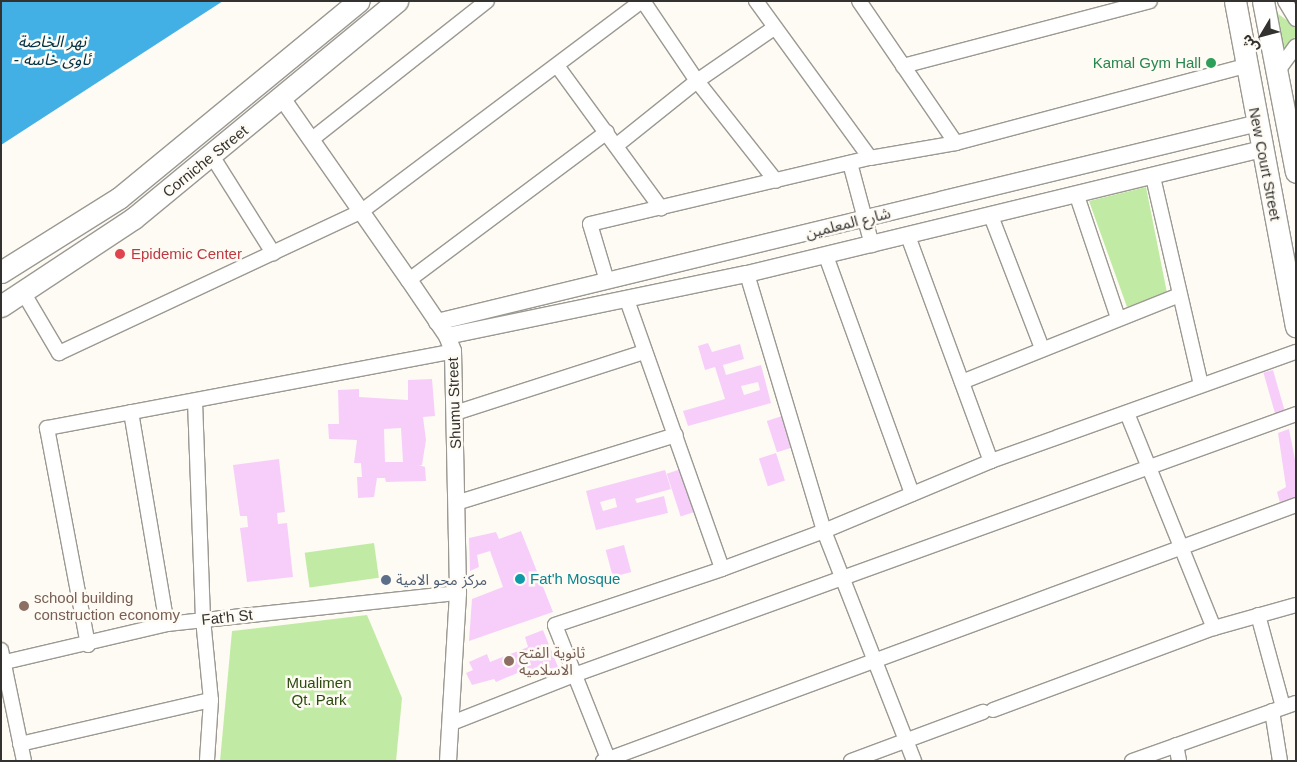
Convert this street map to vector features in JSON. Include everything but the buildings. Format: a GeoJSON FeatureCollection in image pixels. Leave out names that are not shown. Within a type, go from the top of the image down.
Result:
{"type":"FeatureCollection","features":[{"type":"Feature","properties":{"kind":"main road","name":"Corniche Street"},"geometry":{"type":"LineString","coordinates":[[1,272],[119,198],[359,1]]}},
{"type":"Feature","properties":{"kind":"main road","name":"Corniche Street"},"geometry":{"type":"LineString","coordinates":[[1,306],[134,218],[212,156],[397,1]]}},
{"type":"Feature","properties":{"kind":"main road","name":"New Court Street"},"geometry":{"type":"LineString","coordinates":[[1235,1],[1296,326]]}},
{"type":"Feature","properties":{"kind":"main road","name":"New Court Street"},"geometry":{"type":"LineString","coordinates":[[1263,1],[1296,172]]}},
{"type":"Feature","properties":{"kind":"main road"},"geometry":{"type":"LineString","coordinates":[[1270,1],[1270,37]]}},
{"type":"Feature","properties":{"kind":"street"},"geometry":{"type":"LineString","coordinates":[[311,140],[487,1]]}},
{"type":"Feature","properties":{"kind":"street"},"geometry":{"type":"LineString","coordinates":[[23,292],[59,353],[273,253],[362,211],[558,67],[642,1],[697,81],[776,181]]}},
{"type":"Feature","properties":{"kind":"street"},"geometry":{"type":"LineString","coordinates":[[859,1],[956,143]]}},
{"type":"Feature","properties":{"kind":"street"},"geometry":{"type":"LineString","coordinates":[[903,66],[1150,1]]}},
{"type":"Feature","properties":{"kind":"street"},"geometry":{"type":"LineString","coordinates":[[1285,1],[1296,19]]}},
{"type":"Feature","properties":{"kind":"street"},"geometry":{"type":"LineString","coordinates":[[763,4],[774,28],[870,158]]}},
{"type":"Feature","properties":{"kind":"street"},"geometry":{"type":"LineString","coordinates":[[617,145],[697,81],[774,28]]}},
{"type":"Feature","properties":{"kind":"street"},"geometry":{"type":"LineString","coordinates":[[1277,72],[1296,46]]}},
{"type":"Feature","properties":{"kind":"street"},"geometry":{"type":"LineString","coordinates":[[607,281],[590,224],[870,158],[956,143],[1246,66]]}},
{"type":"Feature","properties":{"kind":"street"},"geometry":{"type":"LineString","coordinates":[[558,67],[617,145],[660,208]]}},
{"type":"Feature","properties":{"kind":"street","name":"Shumu Street"},"geometry":{"type":"LineString","coordinates":[[282,98],[362,211],[450,343],[455,413],[458,593],[452,723],[448,761]]}},
{"type":"Feature","properties":{"kind":"street","name":"شارع المعلمين"},"geometry":{"type":"LineString","coordinates":[[437,322],[1258,123]]}},
{"type":"Feature","properties":{"kind":"street"},"geometry":{"type":"LineString","coordinates":[[409,280],[607,132]]}},
{"type":"Feature","properties":{"kind":"street","name":"شارع المعلمين"},"geometry":{"type":"LineString","coordinates":[[450,343],[627,300],[826,256],[1077,196],[1262,149]]}},
{"type":"Feature","properties":{"kind":"street"},"geometry":{"type":"LineString","coordinates":[[212,156],[273,253]]}},
{"type":"Feature","properties":{"kind":"street"},"geometry":{"type":"LineString","coordinates":[[850,163],[872,245]]}},
{"type":"Feature","properties":{"kind":"street"},"geometry":{"type":"LineString","coordinates":[[1153,177],[1201,385]]}},
{"type":"Feature","properties":{"kind":"street"},"geometry":{"type":"LineString","coordinates":[[1077,196],[1118,318]]}},
{"type":"Feature","properties":{"kind":"street"},"geometry":{"type":"LineString","coordinates":[[991,216],[1042,348]]}},
{"type":"Feature","properties":{"kind":"street"},"geometry":{"type":"LineString","coordinates":[[908,236],[991,461]]}},
{"type":"Feature","properties":{"kind":"street"},"geometry":{"type":"LineString","coordinates":[[826,256],[912,494]]}},
{"type":"Feature","properties":{"kind":"street"},"geometry":{"type":"LineString","coordinates":[[747,274],[824,531],[872,660],[914,761]]}},
{"type":"Feature","properties":{"kind":"street"},"geometry":{"type":"LineString","coordinates":[[962,382],[1042,348],[1179,295]]}},
{"type":"Feature","properties":{"kind":"street"},"geometry":{"type":"LineString","coordinates":[[627,300],[722,569]]}},
{"type":"Feature","properties":{"kind":"street"},"geometry":{"type":"LineString","coordinates":[[88,645],[47,428],[196,401],[450,343]]}},
{"type":"Feature","properties":{"kind":"street"},"geometry":{"type":"LineString","coordinates":[[455,413],[644,352]]}},
{"type":"Feature","properties":{"kind":"street"},"geometry":{"type":"LineString","coordinates":[[1296,352],[991,461],[824,531],[722,569],[555,625],[607,760],[872,660],[1296,505]]}},
{"type":"Feature","properties":{"kind":"street"},"geometry":{"type":"LineString","coordinates":[[196,401],[203,619],[211,700],[207,761]]}},
{"type":"Feature","properties":{"kind":"street"},"geometry":{"type":"LineString","coordinates":[[131,412],[167,624]]}},
{"type":"Feature","properties":{"kind":"street"},"geometry":{"type":"LineString","coordinates":[[1127,412],[1214,628]]}},
{"type":"Feature","properties":{"kind":"street"},"geometry":{"type":"LineString","coordinates":[[452,723],[574,676],[1296,414]]}},
{"type":"Feature","properties":{"kind":"street"},"geometry":{"type":"LineString","coordinates":[[456,503],[676,435]]}},
{"type":"Feature","properties":{"kind":"street","name":"Fat'h St"},"geometry":{"type":"LineString","coordinates":[[2,659],[88,645],[167,624],[458,593]]}},
{"type":"Feature","properties":{"kind":"street"},"geometry":{"type":"LineString","coordinates":[[851,761],[1214,628],[1296,605]]}},
{"type":"Feature","properties":{"kind":"street"},"geometry":{"type":"LineString","coordinates":[[1258,615],[1284,707],[1280,761]]}},
{"type":"Feature","properties":{"kind":"street"},"geometry":{"type":"LineString","coordinates":[[2,659],[24,761]]}},
{"type":"Feature","properties":{"kind":"street"},"geometry":{"type":"LineString","coordinates":[[20,744],[211,700]]}},
{"type":"Feature","properties":{"kind":"street"},"geometry":{"type":"LineString","coordinates":[[1132,761],[1284,707]]}},
{"type":"Feature","properties":{"kind":"street"},"geometry":{"type":"LineString","coordinates":[[1176,745],[1179,761]]}},
{"type":"Feature","properties":{"kind":"green space"},"geometry":{"type":"Polygon","coordinates":[[[1277,13],[1296,27],[1296,36],[1282,51],[1277,13]]]}},
{"type":"Feature","properties":{"kind":"green space"},"geometry":{"type":"Polygon","coordinates":[[[1146,187],[1167,293],[1127,307],[1089,201],[1146,187]]]}},
{"type":"Feature","properties":{"kind":"green space"},"geometry":{"type":"Polygon","coordinates":[[[374,543],[379,578],[310,587],[305,553],[374,543]]]}},
{"type":"Feature","properties":{"kind":"green space","name":"Mualimen Qt. Park"},"geometry":{"type":"Polygon","coordinates":[[[367,615],[402,698],[396,761],[220,761],[232,631],[367,615]]]}},
{"type":"Feature","properties":{"kind":"water","name":"نهر الخاصة - ئاوی خاسە"},"geometry":{"type":"Polygon","coordinates":[[[1,1],[223,1],[1,145],[1,1]]]}},
{"type":"Feature","properties":{"kind":"place","name":"Kamal Gym Hall"},"geometry":{"type":"Point","coordinates":[1211,63]}},
{"type":"Feature","properties":{"kind":"place","name":"Epidemic Center"},"geometry":{"type":"Point","coordinates":[120,254]}},
{"type":"Feature","properties":{"kind":"place","name":"Fat'h Mosque"},"geometry":{"type":"Point","coordinates":[520,579]}},
{"type":"Feature","properties":{"kind":"place","name":"مركز محو الامية"},"geometry":{"type":"Point","coordinates":[386,580]}},
{"type":"Feature","properties":{"kind":"place","name":"school building construction economy"},"geometry":{"type":"Point","coordinates":[24,606]}},
{"type":"Feature","properties":{"kind":"place","name":"ثانوية الفتح الاسلاميه"},"geometry":{"type":"Point","coordinates":[509,661]}}]}
